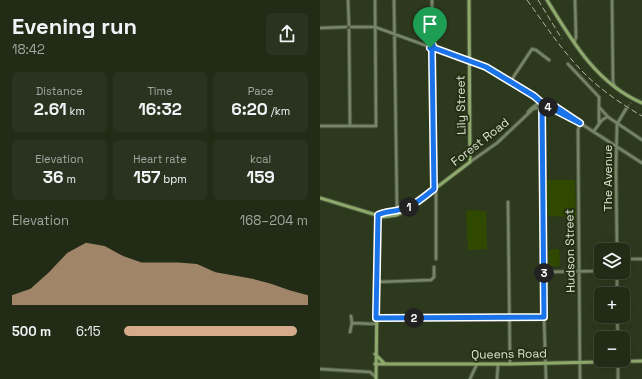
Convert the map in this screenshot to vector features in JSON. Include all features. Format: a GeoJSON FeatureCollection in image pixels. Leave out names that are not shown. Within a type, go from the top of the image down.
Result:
{"type":"FeatureCollection","features":[{"type":"Feature","properties":{"kind":"main road","name":"Lily Street"},"geometry":{"type":"LineString","coordinates":[[468,0],[470,162]]}},
{"type":"Feature","properties":{"kind":"main road"},"geometry":{"type":"LineString","coordinates":[[547,0],[570,39],[589,63],[609,82],[632,100],[642,103]]}},
{"type":"Feature","properties":{"kind":"main road","name":"Forest Road"},"geometry":{"type":"LineString","coordinates":[[320,198],[385,217],[399,214],[412,206],[470,162]]}},
{"type":"Feature","properties":{"kind":"main road","name":"Forest Road"},"geometry":{"type":"LineString","coordinates":[[378,215],[412,206]]}},
{"type":"Feature","properties":{"kind":"main road"},"geometry":{"type":"LineString","coordinates":[[376,378],[375,354],[378,215]]}},
{"type":"Feature","properties":{"kind":"main road"},"geometry":{"type":"LineString","coordinates":[[375,354],[380,361],[385,364]]}},
{"type":"Feature","properties":{"kind":"main road","name":"Queens Road"},"geometry":{"type":"LineString","coordinates":[[630,360],[642,361]]}},
{"type":"Feature","properties":{"kind":"main road","name":"Queens Road"},"geometry":{"type":"LineString","coordinates":[[375,364],[510,364],[594,361]]}},
{"type":"Feature","properties":{"kind":"street"},"geometry":{"type":"LineString","coordinates":[[348,0],[350,125]]}},
{"type":"Feature","properties":{"kind":"street"},"geometry":{"type":"LineString","coordinates":[[320,126],[376,126],[375,0]]}},
{"type":"Feature","properties":{"kind":"street"},"geometry":{"type":"LineString","coordinates":[[394,0],[397,211]]}},
{"type":"Feature","properties":{"kind":"street"},"geometry":{"type":"LineString","coordinates":[[432,0],[430,49],[433,49],[436,259]]}},
{"type":"Feature","properties":{"kind":"street"},"geometry":{"type":"LineString","coordinates":[[574,44],[576,37],[575,0]]}},
{"type":"Feature","properties":{"kind":"street"},"geometry":{"type":"LineString","coordinates":[[612,0],[613,75],[615,87]]}},
{"type":"Feature","properties":{"kind":"street"},"geometry":{"type":"LineString","coordinates":[[320,28],[375,27],[431,46]]}},
{"type":"Feature","properties":{"kind":"street"},"geometry":{"type":"LineString","coordinates":[[570,39],[573,36],[575,28]]}},
{"type":"Feature","properties":{"kind":"street"},"geometry":{"type":"LineString","coordinates":[[433,49],[486,67],[534,96],[540,104],[542,112],[546,379]]}},
{"type":"Feature","properties":{"kind":"street"},"geometry":{"type":"LineString","coordinates":[[511,82],[532,49],[536,50],[549,60]]}},
{"type":"Feature","properties":{"kind":"street"},"geometry":{"type":"LineString","coordinates":[[568,64],[598,95],[600,99],[599,125]]}},
{"type":"Feature","properties":{"kind":"street"},"geometry":{"type":"LineString","coordinates":[[609,82],[613,75]]}},
{"type":"Feature","properties":{"kind":"street"},"geometry":{"type":"LineString","coordinates":[[540,104],[549,107],[589,128],[642,163]]}},
{"type":"Feature","properties":{"kind":"street","name":"Forest Road"},"geometry":{"type":"LineString","coordinates":[[470,162],[497,143],[540,104]]}},
{"type":"Feature","properties":{"kind":"street"},"geometry":{"type":"LineString","coordinates":[[600,107],[608,117],[642,140]]}},
{"type":"Feature","properties":{"kind":"street"},"geometry":{"type":"LineString","coordinates":[[617,124],[626,109]]}},
{"type":"Feature","properties":{"kind":"street"},"geometry":{"type":"LineString","coordinates":[[599,115],[604,113]]}},
{"type":"Feature","properties":{"kind":"street"},"geometry":{"type":"LineString","coordinates":[[594,131],[604,118],[608,117],[616,120],[621,117]]}},
{"type":"Feature","properties":{"kind":"street"},"geometry":{"type":"LineString","coordinates":[[621,117],[621,123],[626,129]]}},
{"type":"Feature","properties":{"kind":"street","name":"Hudson Street"},"geometry":{"type":"LineString","coordinates":[[580,123],[578,128],[580,379]]}},
{"type":"Feature","properties":{"kind":"street","name":"The Avenue"},"geometry":{"type":"LineString","coordinates":[[617,124],[617,243]]}},
{"type":"Feature","properties":{"kind":"street"},"geometry":{"type":"LineString","coordinates":[[589,128],[599,125]]}},
{"type":"Feature","properties":{"kind":"street"},"geometry":{"type":"LineString","coordinates":[[618,131],[621,128],[626,129]]}},
{"type":"Feature","properties":{"kind":"street"},"geometry":{"type":"LineString","coordinates":[[508,202],[510,364]]}},
{"type":"Feature","properties":{"kind":"street"},"geometry":{"type":"LineString","coordinates":[[630,259],[642,259]]}},
{"type":"Feature","properties":{"kind":"street"},"geometry":{"type":"LineString","coordinates":[[376,282],[431,280],[434,277],[434,268]]}},
{"type":"Feature","properties":{"kind":"street"},"geometry":{"type":"LineString","coordinates":[[544,272],[594,271]]}},
{"type":"Feature","properties":{"kind":"street"},"geometry":{"type":"LineString","coordinates":[[350,332],[352,323],[351,316]]}},
{"type":"Feature","properties":{"kind":"street"},"geometry":{"type":"LineString","coordinates":[[376,318],[544,317]]}},
{"type":"Feature","properties":{"kind":"street"},"geometry":{"type":"LineString","coordinates":[[352,323],[376,324]]}},
{"type":"Feature","properties":{"kind":"street"},"geometry":{"type":"LineString","coordinates":[[470,379],[477,364]]}},
{"type":"Feature","properties":{"kind":"street"},"geometry":{"type":"LineString","coordinates":[[497,379],[498,364]]}},
{"type":"Feature","properties":{"kind":"street"},"geometry":{"type":"LineString","coordinates":[[618,367],[618,379]]}},
{"type":"Feature","properties":{"kind":"street"},"geometry":{"type":"LineString","coordinates":[[320,369],[370,372],[376,378]]}},
{"type":"Feature","properties":{"kind":"green space"},"geometry":{"type":"Polygon","coordinates":[[[546,180],[575,180],[576,217],[548,216],[546,180]]]}},
{"type":"Feature","properties":{"kind":"green space"},"geometry":{"type":"Polygon","coordinates":[[[466,210],[486,211],[487,249],[468,250],[466,210]]]}},
{"type":"Feature","properties":{"kind":"green space"},"geometry":{"type":"Polygon","coordinates":[[[559,249],[560,266],[548,266],[548,250],[559,249]]]}},
{"type":"Feature","properties":{"kind":"tunnel"},"geometry":{"type":"LineString","coordinates":[[626,109],[631,102]]}},
{"type":"Feature","properties":{"kind":"railway"},"geometry":{"type":"LineString","coordinates":[[527,0],[548,30],[579,68],[614,98],[642,116]]}},
{"type":"Feature","properties":{"kind":"railway"},"geometry":{"type":"LineString","coordinates":[[538,0],[562,39]]}},
{"type":"Feature","properties":{"kind":"route"},"geometry":{"type":"LineString","coordinates":[[431,45],[433,45],[434,48],[486,67],[539,99],[541,102],[553,105],[580,123],[549,107],[542,106],[544,317],[376,318],[378,215],[412,206],[434,189],[432,50],[430,48],[431,45]]}}]}
